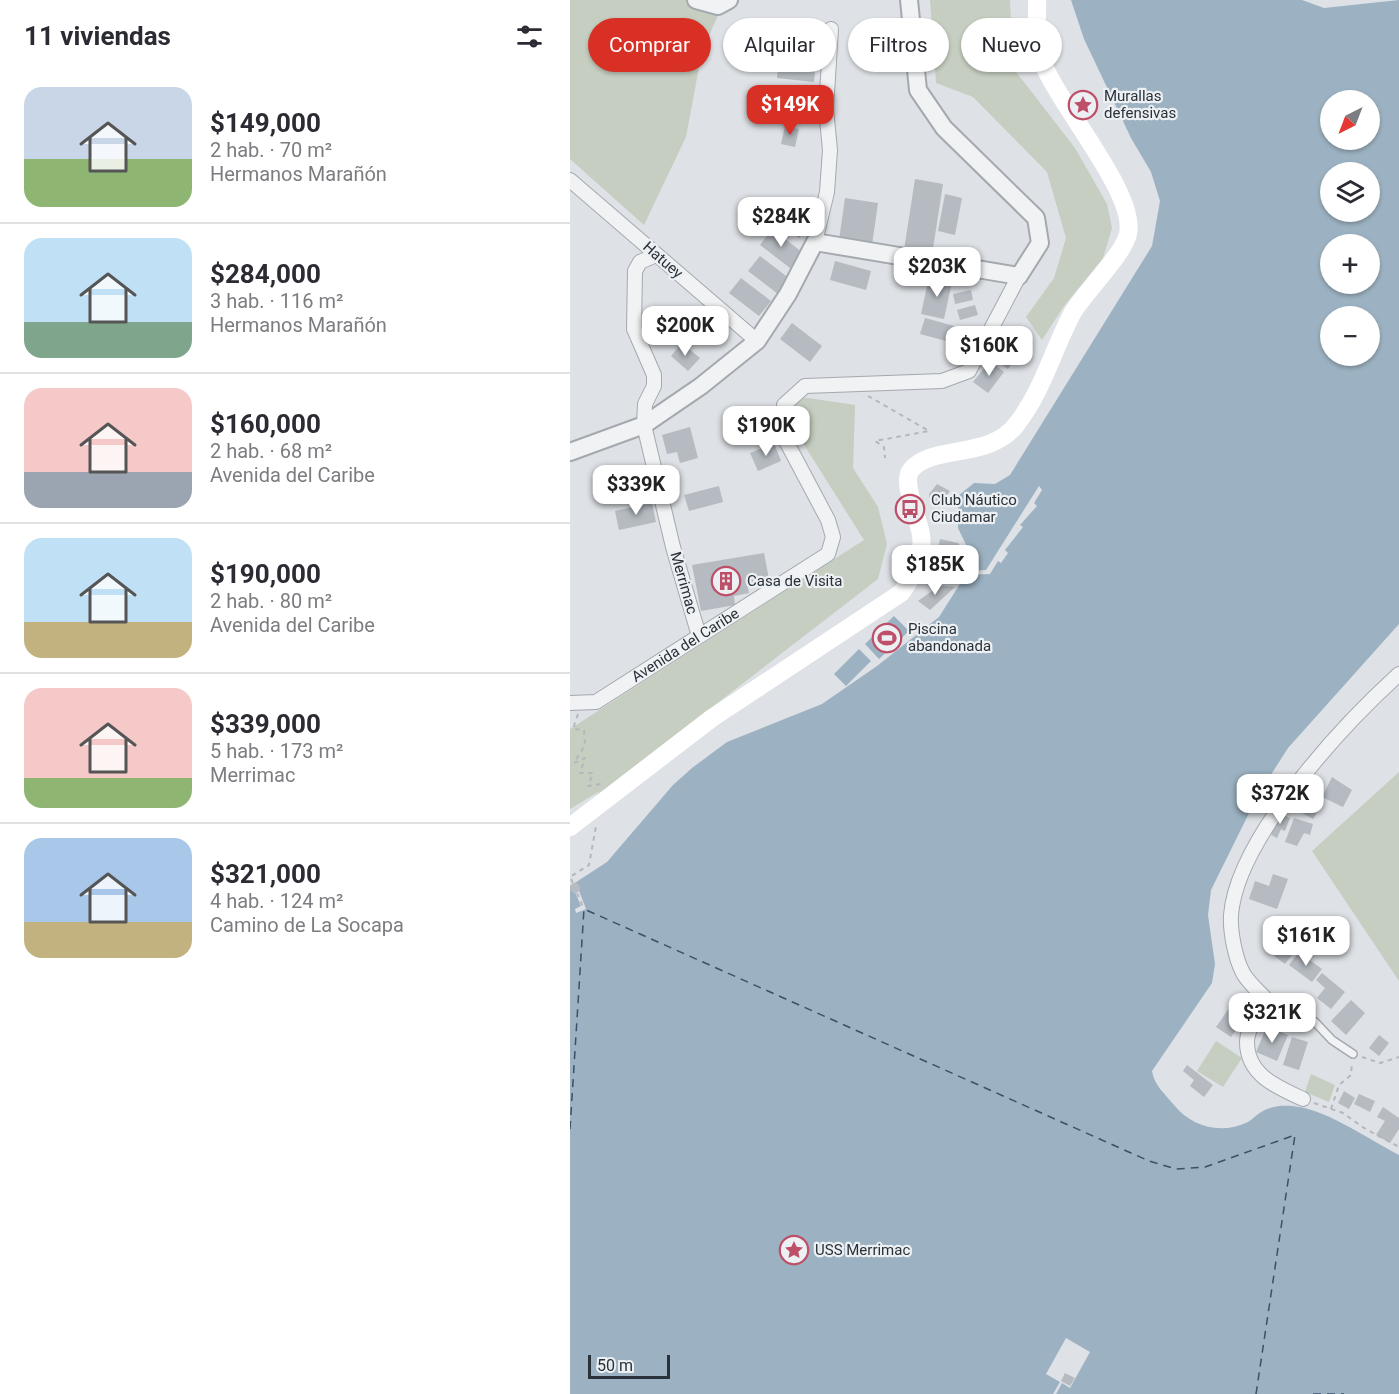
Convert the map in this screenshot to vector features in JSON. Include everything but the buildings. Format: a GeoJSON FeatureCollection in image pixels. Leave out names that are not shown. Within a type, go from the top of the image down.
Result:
{"type":"FeatureCollection","features":[{"type":"Feature","properties":{"kind":"main road"},"geometry":{"type":"LineString","coordinates":[[570,827],[712,718],[901,593],[914,576],[922,537],[906,480],[910,470],[923,461],[986,446],[1007,436],[1017,424],[1050,367],[1073,312],[1127,236],[1128,213],[1117,187],[1069,114],[1039,53],[1037,0]]}},
{"type":"Feature","properties":{"kind":"street"},"geometry":{"type":"LineString","coordinates":[[696,0],[718,6],[729,0]]}},
{"type":"Feature","properties":{"kind":"street","name":"Avenida del Caribe"},"geometry":{"type":"LineString","coordinates":[[570,703],[596,702],[828,554],[833,537],[828,520],[785,439],[784,405],[805,387],[942,381],[969,371],[1019,276],[1040,243],[1036,218],[944,128],[918,90],[909,0]]}},
{"type":"Feature","properties":{"kind":"street"},"geometry":{"type":"LineString","coordinates":[[570,452],[644,425],[702,386],[757,341],[788,294],[815,242],[827,192],[830,150],[826,109],[828,72]]}},
{"type":"Feature","properties":{"kind":"street","name":"Hatuey"},"geometry":{"type":"LineString","coordinates":[[570,180],[757,341]]}},
{"type":"Feature","properties":{"kind":"street"},"geometry":{"type":"LineString","coordinates":[[815,242],[1019,276]]}},
{"type":"Feature","properties":{"kind":"street"},"geometry":{"type":"LineString","coordinates":[[644,425],[645,404],[654,386],[654,375],[634,329],[635,271],[640,262],[656,255]]}},
{"type":"Feature","properties":{"kind":"street","name":"Merrimac"},"geometry":{"type":"LineString","coordinates":[[644,425],[673,547],[699,636]]}},
{"type":"Feature","properties":{"kind":"street"},"geometry":{"type":"LineString","coordinates":[[1303,1099],[1259,1075],[1253,1062],[1247,1041],[1264,997],[1243,973],[1233,935],[1231,914],[1244,872],[1260,835],[1283,801],[1380,691],[1399,674]]}},
{"type":"Feature","properties":{"kind":"lane"},"geometry":{"type":"LineString","coordinates":[[1264,997],[1289,1012],[1315,1022],[1332,1040],[1353,1054]]}},
{"type":"Feature","properties":{"kind":"path"},"geometry":{"type":"LineString","coordinates":[[850,385],[928,431],[875,441],[884,447],[885,458]]}},
{"type":"Feature","properties":{"kind":"path"},"geometry":{"type":"LineString","coordinates":[[573,729],[584,730],[585,746],[574,763],[585,758],[580,772],[593,773],[588,786],[600,784],[597,792]]}},
{"type":"Feature","properties":{"kind":"path"},"geometry":{"type":"LineString","coordinates":[[573,883],[570,877],[589,865],[598,828]]}},
{"type":"Feature","properties":{"kind":"path"},"geometry":{"type":"LineString","coordinates":[[577,893],[584,909]]}},
{"type":"Feature","properties":{"kind":"path"},"geometry":{"type":"LineString","coordinates":[[1331,1109],[1340,1085],[1351,1075],[1353,1054],[1380,1063],[1399,1057]]}},
{"type":"Feature","properties":{"kind":"path"},"geometry":{"type":"LineString","coordinates":[[1303,1099],[1331,1109],[1399,1147]]}},
{"type":"Feature","properties":{"kind":"green space"},"geometry":{"type":"Polygon","coordinates":[[[570,0],[725,0],[711,31],[711,18],[588,18],[588,72],[698,72],[686,137],[644,225],[570,159],[570,0]]]}},
{"type":"Feature","properties":{"kind":"green space"},"geometry":{"type":"Polygon","coordinates":[[[930,0],[1010,0],[1011,18],[961,18],[961,72],[1016,72],[1075,148],[1107,204],[1112,228],[1103,258],[1064,306],[1042,340],[1026,317],[1054,278],[1066,238],[1047,172],[973,97],[936,83],[935,72],[949,72],[949,18],[931,18],[930,0]]]}},
{"type":"Feature","properties":{"kind":"green space"},"geometry":{"type":"Polygon","coordinates":[[[801,397],[855,405],[853,468],[878,507],[887,544],[878,579],[593,799],[600,791],[570,809],[570,729],[864,540],[784,413],[801,397]]]}},
{"type":"Feature","properties":{"kind":"green space"},"geometry":{"type":"Polygon","coordinates":[[[1399,772],[1399,981],[1312,851],[1399,772]]]}},
{"type":"Feature","properties":{"kind":"green space"},"geometry":{"type":"Polygon","coordinates":[[[1216,1041],[1242,1058],[1223,1087],[1197,1071],[1216,1041]]]}},
{"type":"Feature","properties":{"kind":"green space"},"geometry":{"type":"Polygon","coordinates":[[[1311,1074],[1335,1085],[1329,1102],[1305,1092],[1311,1074]]]}},
{"type":"Feature","properties":{"kind":"water"},"geometry":{"type":"Polygon","coordinates":[[[1071,0],[1302,0],[1324,8],[1399,0],[1399,624],[1288,748],[1258,795],[1211,890],[1208,915],[1215,964],[1212,983],[1152,1071],[1157,1085],[1181,1113],[1208,1127],[1238,1126],[1271,1108],[1299,1107],[1336,1120],[1399,1155],[1399,1394],[570,1394],[570,886],[607,862],[673,785],[727,742],[822,704],[877,666],[939,617],[965,576],[962,564],[970,553],[958,528],[958,496],[974,483],[995,484],[1010,475],[1152,246],[1160,201],[1151,172],[1131,138],[1084,39],[1071,0]]]}},
{"type":"Feature","properties":{"kind":"water","name":"Piscina abandonada"},"geometry":{"type":"Polygon","coordinates":[[[894,616],[909,631],[879,659],[865,644],[894,616]]]}},
{"type":"Feature","properties":{"kind":"water","name":"Piscina abandonada"},"geometry":{"type":"Polygon","coordinates":[[[859,649],[871,661],[846,686],[834,674],[859,649]]]}},
{"type":"Feature","properties":{"kind":"pier"},"geometry":{"type":"Polygon","coordinates":[[[1039,486],[1042,490],[1034,503],[1037,506],[1020,525],[1023,527],[1005,550],[1008,553],[1001,563],[998,561],[990,574],[965,575],[965,571],[986,570],[1039,486]]]}},
{"type":"Feature","properties":{"kind":"pier"},"geometry":{"type":"Polygon","coordinates":[[[576,883],[586,909],[576,913],[575,909],[581,906],[572,885],[576,883]]]}},
{"type":"Feature","properties":{"kind":"pier"},"geometry":{"type":"Polygon","coordinates":[[[1066,1338],[1090,1352],[1070,1388],[1062,1383],[1056,1394],[1053,1394],[1060,1382],[1046,1374],[1066,1338]]]}},
{"type":"Feature","properties":{"kind":"ferry route"},"geometry":{"type":"LineString","coordinates":[[570,1129],[584,909],[1149,1161],[1176,1169],[1205,1167],[1295,1135],[1256,1394]]}},
{"type":"Feature","properties":{"kind":"ferry route"},"geometry":{"type":"LineString","coordinates":[[1313,1394],[1344,1394]]}},
{"type":"Feature","properties":{"kind":"place","name":"Murallas defensivas"},"geometry":{"type":"Point","coordinates":[1083,105]}},
{"type":"Feature","properties":{"kind":"place","name":"Club Náutico Ciudamar"},"geometry":{"type":"Point","coordinates":[910,509]}},
{"type":"Feature","properties":{"kind":"place","name":"Casa de Visita"},"geometry":{"type":"Point","coordinates":[726,581]}},
{"type":"Feature","properties":{"kind":"place","name":"Piscina abandonada"},"geometry":{"type":"Point","coordinates":[887,638]}},
{"type":"Feature","properties":{"kind":"place","name":"USS Merrimac"},"geometry":{"type":"Point","coordinates":[794,1250]}}]}
